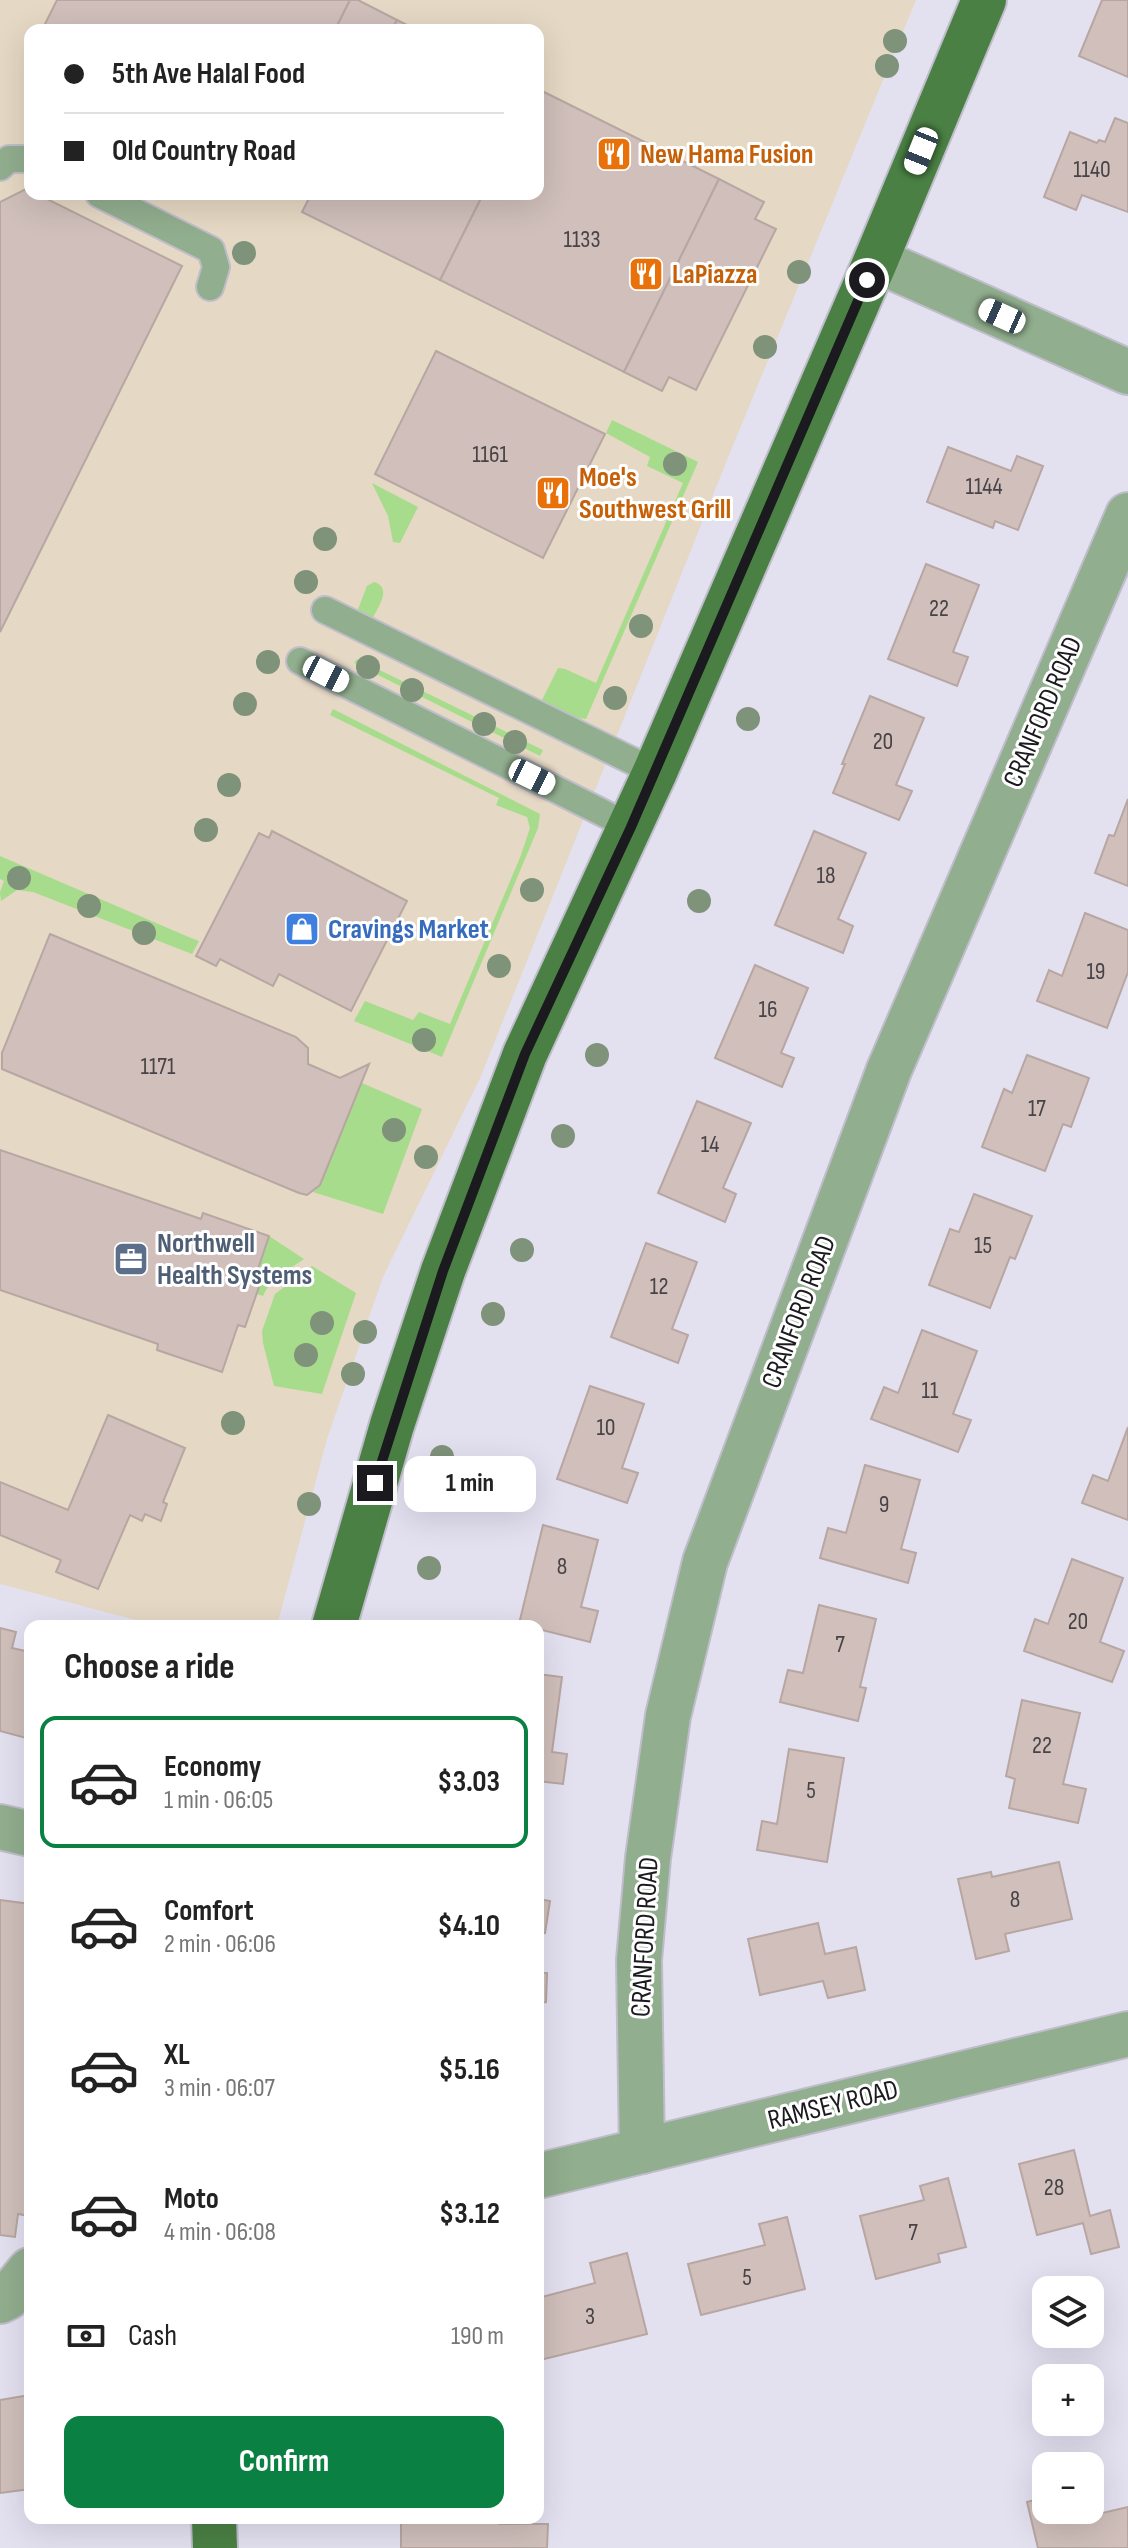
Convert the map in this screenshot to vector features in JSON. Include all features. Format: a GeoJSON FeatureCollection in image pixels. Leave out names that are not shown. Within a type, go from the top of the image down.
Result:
{"type":"FeatureCollection","features":[{"type":"Feature","properties":{"kind":"main road"},"geometry":{"type":"LineString","coordinates":[[336,1620],[392,1425],[449,1257],[525,1054],[655,772],[876,260],[984,0]]}},
{"type":"Feature","properties":{"kind":"main road"},"geometry":{"type":"LineString","coordinates":[[214,2524],[215,2548]]}},
{"type":"Feature","properties":{"kind":"street"},"geometry":{"type":"LineString","coordinates":[[876,260],[1128,372]]}},
{"type":"Feature","properties":{"kind":"street","name":"CRANFORD ROAD"},"geometry":{"type":"LineString","coordinates":[[642,2151],[639,1960],[648,1858],[668,1716],[705,1562],[889,1070],[1128,515]]}},
{"type":"Feature","properties":{"kind":"street"},"geometry":{"type":"LineString","coordinates":[[0,1827],[24,1833]]}},
{"type":"Feature","properties":{"kind":"street","name":"RAMSEY ROAD"},"geometry":{"type":"LineString","coordinates":[[544,2175],[1128,2034]]}},
{"type":"Feature","properties":{"kind":"street"},"geometry":{"type":"LineString","coordinates":[[0,2301],[8,2297],[24,2277]]}},
{"type":"Feature","properties":{"kind":"lane"},"geometry":{"type":"LineString","coordinates":[[0,167],[9,159],[24,159]]}},
{"type":"Feature","properties":{"kind":"lane"},"geometry":{"type":"LineString","coordinates":[[111,200],[211,250],[216,267],[210,287]]}},
{"type":"Feature","properties":{"kind":"lane"},"geometry":{"type":"LineString","coordinates":[[325,610],[655,772]]}},
{"type":"Feature","properties":{"kind":"lane"},"geometry":{"type":"LineString","coordinates":[[300,661],[631,827]]}},
{"type":"Feature","properties":{"kind":"shaded area"},"geometry":{"type":"Polygon","coordinates":[[[0,0],[916,0],[725,465],[481,1076],[383,1277],[327,1439],[279,1620],[135,1620],[0,1584],[0,0]]]}},
{"type":"Feature","properties":{"kind":"green space"},"geometry":{"type":"Polygon","coordinates":[[[612,420],[698,462],[586,719],[557,709],[553,716],[358,621],[355,617],[367,586],[374,582],[383,589],[383,594],[371,622],[540,704],[558,668],[596,683],[683,483],[647,466],[650,457],[606,433],[612,420]]]}},
{"type":"Feature","properties":{"kind":"green space"},"geometry":{"type":"Polygon","coordinates":[[[372,483],[418,507],[400,543],[393,542],[388,516],[372,483]]]}},
{"type":"Feature","properties":{"kind":"green space"},"geometry":{"type":"Polygon","coordinates":[[[357,659],[543,750],[540,756],[354,663],[357,659]]]}},
{"type":"Feature","properties":{"kind":"green space"},"geometry":{"type":"Polygon","coordinates":[[[333,709],[540,814],[538,828],[442,1057],[354,1021],[365,1001],[413,1020],[419,1012],[450,1024],[521,855],[530,828],[527,817],[496,805],[499,798],[330,715],[333,709]]]}},
{"type":"Feature","properties":{"kind":"green space"},"geometry":{"type":"Polygon","coordinates":[[[0,856],[199,941],[192,954],[33,892],[17,890],[1,901],[4,881],[0,879],[0,856]]]}},
{"type":"Feature","properties":{"kind":"green space"},"geometry":{"type":"Polygon","coordinates":[[[362,1083],[422,1109],[383,1214],[313,1192],[320,1185],[362,1083]]]}},
{"type":"Feature","properties":{"kind":"green space"},"geometry":{"type":"Polygon","coordinates":[[[269,1236],[304,1259],[275,1279],[263,1296],[256,1294],[254,1281],[269,1236]]]}},
{"type":"Feature","properties":{"kind":"green space"},"geometry":{"type":"Polygon","coordinates":[[[312,1266],[356,1293],[322,1394],[274,1386],[262,1331],[275,1294],[312,1266]]]}},
{"type":"Feature","properties":{"kind":"building"},"geometry":{"type":"Polygon","coordinates":[[[57,0],[350,0],[338,24],[45,24],[57,0]]]}},
{"type":"Feature","properties":{"kind":"building"},"geometry":{"type":"Polygon","coordinates":[[[350,0],[358,0],[397,20],[395,24],[338,24],[350,0]]]}},
{"type":"Feature","properties":{"kind":"building"},"geometry":{"type":"Polygon","coordinates":[[[1102,0],[1128,0],[1128,77],[1079,56],[1102,0]]]}},
{"type":"Feature","properties":{"kind":"building"},"geometry":{"type":"Polygon","coordinates":[[[544,92],[719,179],[624,372],[440,280],[480,200],[544,200],[544,92]]]}},
{"type":"Feature","properties":{"kind":"building"},"geometry":{"type":"Polygon","coordinates":[[[1115,118],[1128,123],[1128,212],[1082,195],[1076,210],[1044,197],[1070,132],[1097,143],[1099,140],[1105,142],[1115,118]]]}},
{"type":"Feature","properties":{"kind":"building"},"geometry":{"type":"Polygon","coordinates":[[[719,179],[764,202],[755,219],[776,229],[696,390],[669,377],[662,391],[624,372],[719,179]]]}},
{"type":"Feature","properties":{"kind":"building"},"geometry":{"type":"Polygon","coordinates":[[[24,190],[24,200],[49,200],[182,266],[0,632],[0,202],[24,190]]]}},
{"type":"Feature","properties":{"kind":"building"},"geometry":{"type":"Polygon","coordinates":[[[308,200],[480,200],[440,280],[302,212],[308,200]]]}},
{"type":"Feature","properties":{"kind":"building"},"geometry":{"type":"Polygon","coordinates":[[[436,351],[605,434],[543,558],[375,474],[436,351]]]}},
{"type":"Feature","properties":{"kind":"building"},"geometry":{"type":"Polygon","coordinates":[[[948,447],[1011,471],[1017,456],[1043,466],[1018,530],[995,521],[993,528],[927,502],[948,447]]]}},
{"type":"Feature","properties":{"kind":"building"},"geometry":{"type":"Polygon","coordinates":[[[926,564],[979,585],[953,652],[968,657],[957,686],[888,659],[926,564]]]}},
{"type":"Feature","properties":{"kind":"building"},"geometry":{"type":"Polygon","coordinates":[[[870,696],[924,718],[896,785],[912,791],[899,820],[833,793],[870,696]]]}},
{"type":"Feature","properties":{"kind":"building"},"geometry":{"type":"Polygon","coordinates":[[[1128,799],[1128,886],[1095,873],[1109,835],[1114,836],[1128,799]]]}},
{"type":"Feature","properties":{"kind":"building","name":"Cravings Market"},"geometry":{"type":"Polygon","coordinates":[[[272,831],[407,901],[351,1011],[279,974],[273,986],[220,959],[216,966],[196,956],[259,833],[269,838],[272,831]]]}},
{"type":"Feature","properties":{"kind":"building"},"geometry":{"type":"Polygon","coordinates":[[[814,831],[866,853],[838,919],[853,926],[843,953],[775,925],[814,831]]]}},
{"type":"Feature","properties":{"kind":"building"},"geometry":{"type":"Polygon","coordinates":[[[1085,913],[1128,930],[1128,972],[1107,1028],[1037,1001],[1049,970],[1062,976],[1085,913]]]}},
{"type":"Feature","properties":{"kind":"building"},"geometry":{"type":"Polygon","coordinates":[[[50,934],[296,1037],[308,1048],[308,1064],[340,1078],[369,1064],[320,1185],[307,1195],[299,1193],[2,1069],[2,1053],[50,934]]]}},
{"type":"Feature","properties":{"kind":"building"},"geometry":{"type":"Polygon","coordinates":[[[755,965],[808,988],[781,1053],[794,1058],[782,1087],[715,1058],[755,965]]]}},
{"type":"Feature","properties":{"kind":"building"},"geometry":{"type":"Polygon","coordinates":[[[1027,1055],[1089,1078],[1071,1127],[1063,1124],[1045,1171],[982,1147],[1004,1089],[1012,1093],[1027,1055]]]}},
{"type":"Feature","properties":{"kind":"building"},"geometry":{"type":"Polygon","coordinates":[[[697,1101],[751,1123],[723,1188],[736,1194],[725,1222],[658,1193],[697,1101]]]}},
{"type":"Feature","properties":{"kind":"building","name":"Northwell Health Systems"},"geometry":{"type":"Polygon","coordinates":[[[0,1150],[201,1219],[203,1213],[269,1236],[254,1281],[260,1284],[245,1327],[238,1325],[222,1372],[157,1350],[158,1344],[0,1290],[0,1150]]]}},
{"type":"Feature","properties":{"kind":"building"},"geometry":{"type":"Polygon","coordinates":[[[974,1194],[1032,1216],[1015,1259],[1010,1257],[990,1308],[929,1285],[950,1229],[959,1232],[974,1194]]]}},
{"type":"Feature","properties":{"kind":"building"},"geometry":{"type":"Polygon","coordinates":[[[646,1243],[697,1262],[672,1329],[688,1335],[678,1363],[611,1337],[646,1243]]]}},
{"type":"Feature","properties":{"kind":"building"},"geometry":{"type":"Polygon","coordinates":[[[922,1330],[977,1351],[953,1414],[971,1420],[958,1452],[871,1419],[884,1387],[898,1393],[922,1330]]]}},
{"type":"Feature","properties":{"kind":"building"},"geometry":{"type":"Polygon","coordinates":[[[590,1386],[644,1404],[622,1468],[638,1473],[627,1503],[557,1479],[590,1386]]]}},
{"type":"Feature","properties":{"kind":"building"},"geometry":{"type":"Polygon","coordinates":[[[108,1415],[185,1448],[163,1502],[167,1504],[161,1521],[145,1514],[142,1521],[130,1515],[98,1589],[56,1572],[61,1560],[0,1535],[0,1482],[68,1510],[108,1415]]]}},
{"type":"Feature","properties":{"kind":"building"},"geometry":{"type":"Polygon","coordinates":[[[1128,1427],[1128,1520],[1082,1503],[1093,1475],[1108,1481],[1128,1427]]]}},
{"type":"Feature","properties":{"kind":"building"},"geometry":{"type":"Polygon","coordinates":[[[865,1465],[920,1480],[901,1549],[916,1553],[908,1583],[820,1558],[828,1528],[846,1533],[865,1465]]]}},
{"type":"Feature","properties":{"kind":"building"},"geometry":{"type":"Polygon","coordinates":[[[543,1525],[598,1540],[581,1607],[598,1611],[590,1642],[544,1630],[544,1620],[520,1620],[543,1525]]]}},
{"type":"Feature","properties":{"kind":"building"},"geometry":{"type":"Polygon","coordinates":[[[1072,1559],[1123,1578],[1100,1642],[1124,1651],[1112,1682],[1024,1651],[1035,1619],[1048,1624],[1072,1559]]]}},
{"type":"Feature","properties":{"kind":"building"},"geometry":{"type":"Polygon","coordinates":[[[819,1605],[876,1619],[860,1687],[866,1688],[858,1721],[780,1702],[788,1670],[803,1673],[819,1605]]]}},
{"type":"Feature","properties":{"kind":"building"},"geometry":{"type":"Polygon","coordinates":[[[0,1628],[16,1632],[12,1648],[24,1651],[24,1737],[0,1731],[0,1628]]]}},
{"type":"Feature","properties":{"kind":"building"},"geometry":{"type":"Polygon","coordinates":[[[544,1675],[562,1677],[552,1752],[567,1754],[563,1784],[544,1782],[544,1675]]]}},
{"type":"Feature","properties":{"kind":"building"},"geometry":{"type":"Polygon","coordinates":[[[1022,1700],[1080,1713],[1063,1784],[1086,1789],[1078,1823],[1009,1808],[1015,1779],[1006,1776],[1022,1700]]]}},
{"type":"Feature","properties":{"kind":"building"},"geometry":{"type":"Polygon","coordinates":[[[789,1749],[844,1758],[827,1862],[757,1850],[762,1821],[777,1824],[789,1749]]]}},
{"type":"Feature","properties":{"kind":"building"},"geometry":{"type":"Polygon","coordinates":[[[1059,1862],[1072,1919],[1005,1934],[1009,1951],[976,1959],[958,1879],[991,1872],[992,1877],[1059,1862]]]}},
{"type":"Feature","properties":{"kind":"building"},"geometry":{"type":"Polygon","coordinates":[[[0,1900],[24,1903],[24,2215],[18,2214],[15,2237],[0,2235],[0,1900]]]}},
{"type":"Feature","properties":{"kind":"building"},"geometry":{"type":"Polygon","coordinates":[[[544,1900],[550,1901],[544,1933],[544,1900]]]}},
{"type":"Feature","properties":{"kind":"building"},"geometry":{"type":"Polygon","coordinates":[[[818,1923],[825,1954],[856,1947],[865,1990],[828,1998],[823,1981],[760,1995],[748,1939],[818,1923]]]}},
{"type":"Feature","properties":{"kind":"building"},"geometry":{"type":"Polygon","coordinates":[[[544,1973],[547,1973],[544,2002],[544,1973]]]}},
{"type":"Feature","properties":{"kind":"building"},"geometry":{"type":"Polygon","coordinates":[[[1074,2150],[1090,2216],[1110,2210],[1119,2247],[1091,2254],[1083,2223],[1037,2235],[1019,2164],[1074,2150]]]}},
{"type":"Feature","properties":{"kind":"building"},"geometry":{"type":"Polygon","coordinates":[[[948,2178],[966,2247],[938,2254],[940,2262],[876,2279],[860,2216],[924,2200],[920,2186],[948,2178]]]}},
{"type":"Feature","properties":{"kind":"building"},"geometry":{"type":"Polygon","coordinates":[[[787,2217],[805,2289],[701,2315],[688,2264],[765,2245],[759,2224],[787,2217]]]}},
{"type":"Feature","properties":{"kind":"building"},"geometry":{"type":"Polygon","coordinates":[[[627,2253],[647,2334],[544,2359],[544,2296],[595,2283],[590,2263],[627,2253]]]}},
{"type":"Feature","properties":{"kind":"building"},"geometry":{"type":"Polygon","coordinates":[[[24,2396],[24,2490],[0,2493],[0,2400],[24,2396]]]}},
{"type":"Feature","properties":{"kind":"building"},"geometry":{"type":"Polygon","coordinates":[[[1032,2501],[1032,2523],[1027,2502],[1032,2501]]]}},
{"type":"Feature","properties":{"kind":"building"},"geometry":{"type":"Polygon","coordinates":[[[1128,2507],[1128,2548],[1038,2548],[1032,2524],[1104,2524],[1104,2513],[1128,2507]]]}},
{"type":"Feature","properties":{"kind":"building"},"geometry":{"type":"Polygon","coordinates":[[[401,2524],[548,2524],[547,2548],[401,2548],[401,2524]]]}},
{"type":"Feature","properties":{"kind":"place","name":"New Hama Fusion"},"geometry":{"type":"Point","coordinates":[614,154]}},
{"type":"Feature","properties":{"kind":"place","name":"LaPiazza"},"geometry":{"type":"Point","coordinates":[646,274]}},
{"type":"Feature","properties":{"kind":"place","name":"Moe's Southwest Grill"},"geometry":{"type":"Point","coordinates":[553,493]}},
{"type":"Feature","properties":{"kind":"place","name":"Cravings Market"},"geometry":{"type":"Point","coordinates":[302,929]}},
{"type":"Feature","properties":{"kind":"place","name":"Northwell Health Systems"},"geometry":{"type":"Point","coordinates":[131,1259]}},
{"type":"Feature","properties":{"kind":"route"},"geometry":{"type":"LineString","coordinates":[[375,1483],[443,1271],[525,1054],[631,827],[867,280]]}}]}
